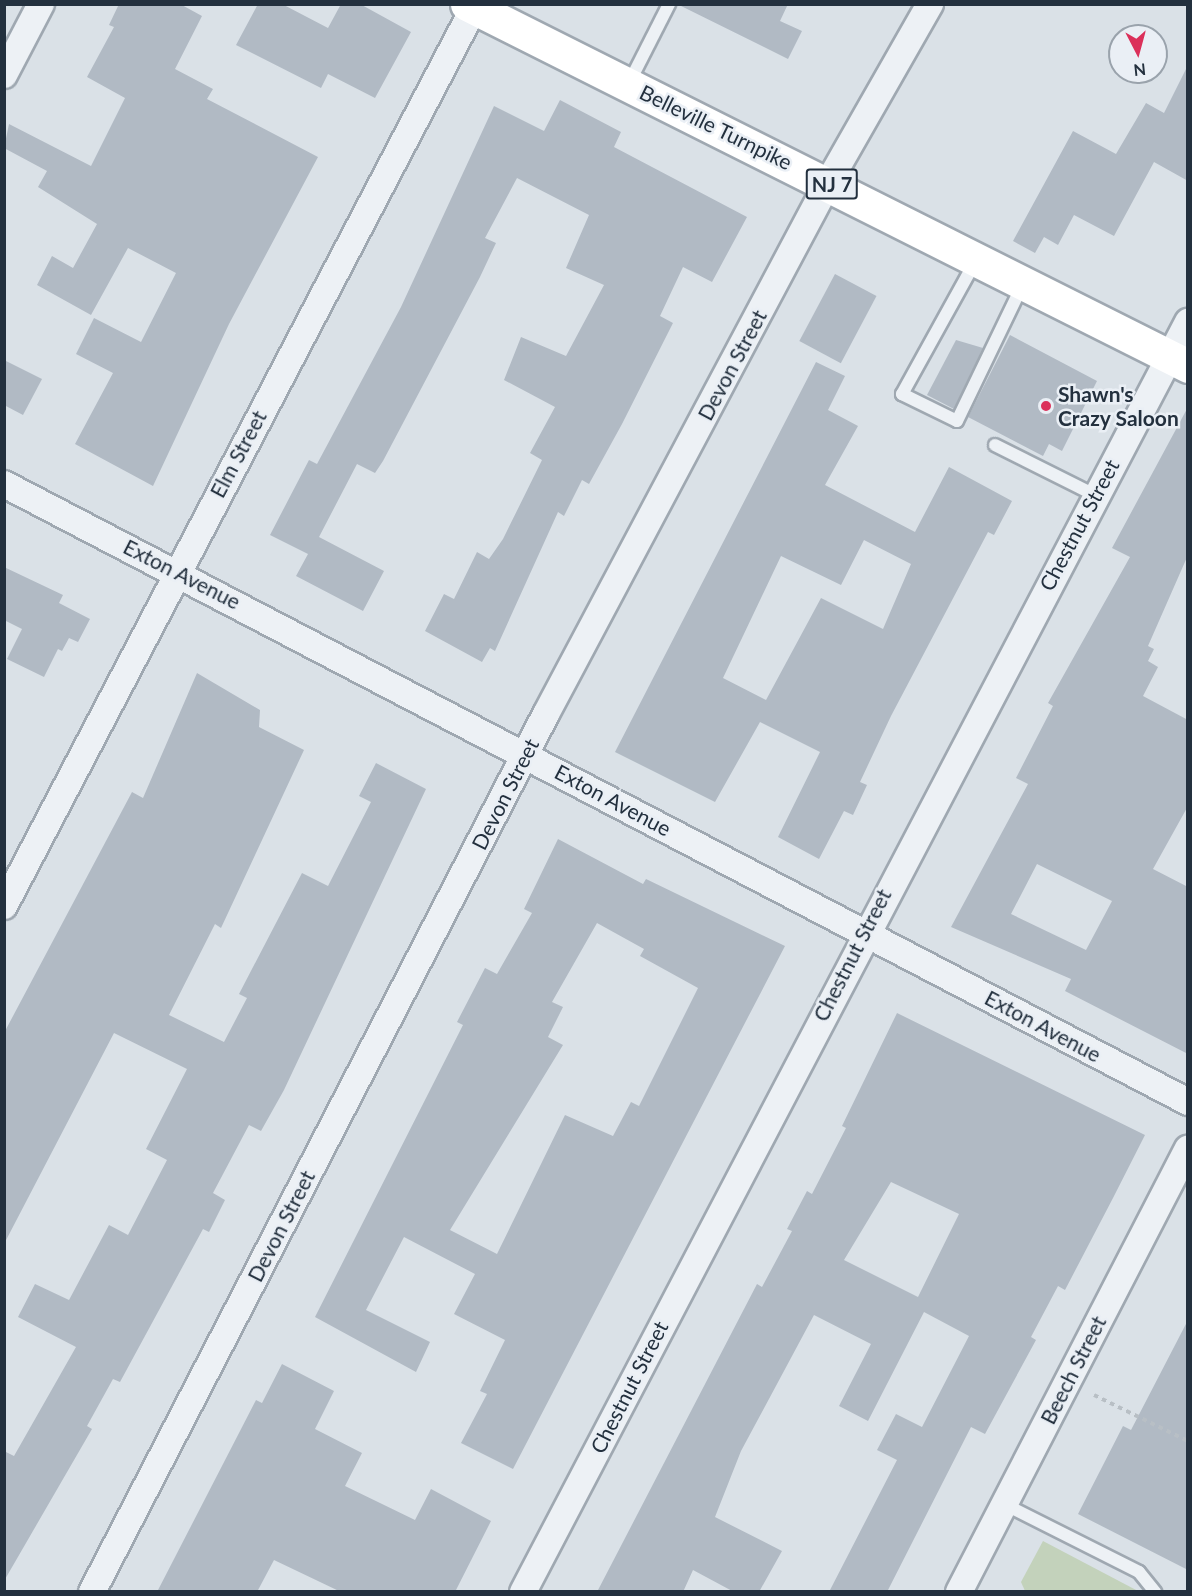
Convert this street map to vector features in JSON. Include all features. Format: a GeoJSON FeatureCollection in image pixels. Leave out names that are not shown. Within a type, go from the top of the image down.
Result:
{"type":"FeatureCollection","features":[{"type":"Feature","properties":{"kind":"main road","name":"Belleville Turnpike"},"geometry":{"type":"LineString","coordinates":[[472,6],[1178,361]]}},
{"type":"Feature","properties":{"kind":"street"},"geometry":{"type":"LineString","coordinates":[[4,75],[41,4]]}},
{"type":"Feature","properties":{"kind":"street","name":"Devon Street"},"geometry":{"type":"LineString","coordinates":[[92,1592],[525,755],[828,183],[930,4]]}},
{"type":"Feature","properties":{"kind":"street","name":"Elm Street"},"geometry":{"type":"LineString","coordinates":[[4,906],[472,6]]}},
{"type":"Feature","properties":{"kind":"street","name":"Chestnut Street"},"geometry":{"type":"LineString","coordinates":[[523,1592],[864,932],[1095,495],[1178,361],[1188,322]]}},
{"type":"Feature","properties":{"kind":"street","name":"Exton Avenue"},"geometry":{"type":"LineString","coordinates":[[4,484],[178,571],[1188,1102]]}},
{"type":"Feature","properties":{"kind":"street","name":"Beech Street"},"geometry":{"type":"LineString","coordinates":[[959,1592],[1188,1149]]}},
{"type":"Feature","properties":{"kind":"lane"},"geometry":{"type":"LineString","coordinates":[[629,84],[669,4]]}},
{"type":"Feature","properties":{"kind":"lane"},"geometry":{"type":"LineString","coordinates":[[977,258],[902,394],[957,422],[1024,282]]}},
{"type":"Feature","properties":{"kind":"lane"},"geometry":{"type":"LineString","coordinates":[[995,445],[1095,495]]}},
{"type":"Feature","properties":{"kind":"lane"},"geometry":{"type":"LineString","coordinates":[[1004,1504],[1139,1572],[1155,1592]]}},
{"type":"Feature","properties":{"kind":"path"},"geometry":{"type":"LineString","coordinates":[[1067,1382],[1188,1441]]}},
{"type":"Feature","properties":{"kind":"green space"},"geometry":{"type":"Polygon","coordinates":[[[1043,1541],[1138,1591],[1025,1591],[1021,1582],[1043,1541]]]}},
{"type":"Feature","properties":{"kind":"building"},"geometry":{"type":"Polygon","coordinates":[[[119,4],[180,4],[202,16],[175,69],[213,89],[207,99],[318,157],[229,324],[153,486],[75,444],[113,373],[76,354],[94,318],[141,342],[176,273],[128,248],[91,315],[37,285],[52,256],[73,268],[97,224],[38,187],[47,171],[4,148],[9,124],[91,166],[125,98],[87,77],[114,27],[109,25],[119,4]]]}},
{"type":"Feature","properties":{"kind":"building"},"geometry":{"type":"Polygon","coordinates":[[[258,4],[282,4],[328,28],[341,4],[360,4],[411,32],[375,98],[328,74],[321,88],[236,45],[258,4]]]}},
{"type":"Feature","properties":{"kind":"building"},"geometry":{"type":"Polygon","coordinates":[[[677,4],[788,4],[780,21],[802,31],[788,59],[677,4]]]}},
{"type":"Feature","properties":{"kind":"building"},"geometry":{"type":"Polygon","coordinates":[[[1188,65],[1188,181],[1154,162],[1114,236],[1074,215],[1058,245],[1044,237],[1035,253],[1013,241],[1073,131],[1116,154],[1146,103],[1164,113],[1188,65]]]}},
{"type":"Feature","properties":{"kind":"building"},"geometry":{"type":"Polygon","coordinates":[[[560,100],[621,132],[614,147],[747,217],[712,282],[683,267],[660,316],[673,323],[622,424],[589,484],[582,480],[564,516],[558,512],[495,651],[490,648],[482,662],[425,631],[444,594],[454,599],[477,552],[489,559],[503,539],[542,460],[530,453],[555,407],[504,380],[521,337],[566,356],[604,285],[566,268],[589,215],[517,178],[485,238],[496,243],[480,277],[383,461],[375,473],[357,464],[319,537],[384,571],[363,611],[296,576],[308,554],[270,535],[309,460],[317,464],[401,307],[494,106],[544,131],[560,100]]]}},
{"type":"Feature","properties":{"kind":"building"},"geometry":{"type":"Polygon","coordinates":[[[835,274],[876,296],[841,363],[799,341],[835,274]]]}},
{"type":"Feature","properties":{"kind":"building","name":"Shawn's Crazy Saloon"},"geometry":{"type":"Polygon","coordinates":[[[1010,335],[1097,381],[1062,451],[1049,444],[1043,456],[968,417],[1010,335]]]}},
{"type":"Feature","properties":{"kind":"building"},"geometry":{"type":"Polygon","coordinates":[[[956,340],[983,348],[954,409],[927,395],[956,340]]]}},
{"type":"Feature","properties":{"kind":"building"},"geometry":{"type":"Polygon","coordinates":[[[4,360],[42,379],[23,415],[4,405],[4,360]]]}},
{"type":"Feature","properties":{"kind":"building"},"geometry":{"type":"Polygon","coordinates":[[[816,362],[845,376],[828,410],[858,426],[825,485],[915,532],[949,467],[1012,501],[994,535],[988,532],[891,716],[860,782],[867,785],[853,815],[844,811],[819,859],[778,837],[820,752],[760,722],[715,802],[615,752],[816,362]],[[864,540],[841,585],[781,556],[723,678],[766,700],[821,598],[883,629],[911,564],[864,540]]]}},
{"type":"Feature","properties":{"kind":"building"},"geometry":{"type":"Polygon","coordinates":[[[1188,407],[1188,555],[1148,646],[1154,649],[1148,661],[1158,667],[1143,696],[1188,720],[1188,806],[1153,869],[1188,887],[1188,1054],[1065,991],[1071,979],[951,927],[1028,784],[1016,778],[1053,706],[1048,703],[1130,557],[1112,548],[1188,407]],[[1037,864],[1011,914],[1086,950],[1112,901],[1037,864]]]}},
{"type":"Feature","properties":{"kind":"building"},"geometry":{"type":"Polygon","coordinates":[[[4,567],[63,595],[59,603],[90,619],[78,642],[69,638],[62,651],[58,649],[44,677],[7,659],[22,629],[4,620],[4,567]]]}},
{"type":"Feature","properties":{"kind":"building"},"geometry":{"type":"Polygon","coordinates":[[[197,673],[260,710],[259,727],[304,750],[221,928],[215,924],[169,1015],[224,1042],[247,998],[239,994],[302,873],[328,886],[371,802],[359,796],[376,763],[426,789],[284,1090],[261,1131],[249,1125],[213,1193],[225,1200],[209,1232],[203,1229],[120,1382],[113,1379],[87,1426],[92,1429],[4,1581],[4,1451],[14,1456],[76,1347],[18,1317],[35,1284],[69,1300],[109,1225],[128,1235],[167,1160],[146,1149],[187,1069],[114,1033],[4,1244],[4,1033],[132,792],[143,798],[197,673]]]}},
{"type":"Feature","properties":{"kind":"building"},"geometry":{"type":"Polygon","coordinates":[[[558,839],[643,884],[646,879],[785,946],[513,1469],[461,1443],[487,1394],[480,1391],[505,1340],[454,1314],[475,1274],[404,1237],[366,1310],[430,1342],[416,1372],[315,1317],[463,1025],[457,1022],[485,968],[497,974],[532,913],[524,909],[558,839]],[[597,923],[552,1002],[563,1007],[548,1037],[563,1045],[450,1230],[497,1254],[565,1115],[613,1136],[631,1102],[639,1106],[698,988],[640,956],[644,949],[597,923]]]}},
{"type":"Feature","properties":{"kind":"building"},"geometry":{"type":"Polygon","coordinates":[[[897,1013],[1145,1135],[1065,1290],[1058,1286],[1031,1337],[1036,1340],[985,1434],[971,1427],[887,1592],[829,1592],[897,1460],[877,1450],[896,1414],[922,1427],[969,1336],[924,1312],[868,1421],[839,1406],[871,1344],[814,1315],[741,1451],[715,1517],[782,1551],[759,1592],[734,1592],[693,1570],[683,1592],[597,1592],[757,1284],[762,1287],[792,1231],[787,1229],[807,1191],[812,1194],[846,1128],[842,1126],[897,1013]],[[891,1182],[844,1260],[918,1297],[959,1214],[891,1182]]]}},
{"type":"Feature","properties":{"kind":"building"},"geometry":{"type":"Polygon","coordinates":[[[1188,1320],[1188,1570],[1078,1514],[1123,1426],[1131,1430],[1188,1320]]]}},
{"type":"Feature","properties":{"kind":"building"},"geometry":{"type":"Polygon","coordinates":[[[282,1364],[334,1391],[315,1429],[362,1453],[345,1486],[415,1520],[431,1489],[491,1521],[455,1592],[341,1592],[274,1560],[257,1592],[157,1592],[256,1400],[262,1403],[282,1364]]]}},
{"type":"Feature","properties":{"kind":"place","name":"Shawn's Crazy Saloon"},"geometry":{"type":"Point","coordinates":[1046,406]}}]}
